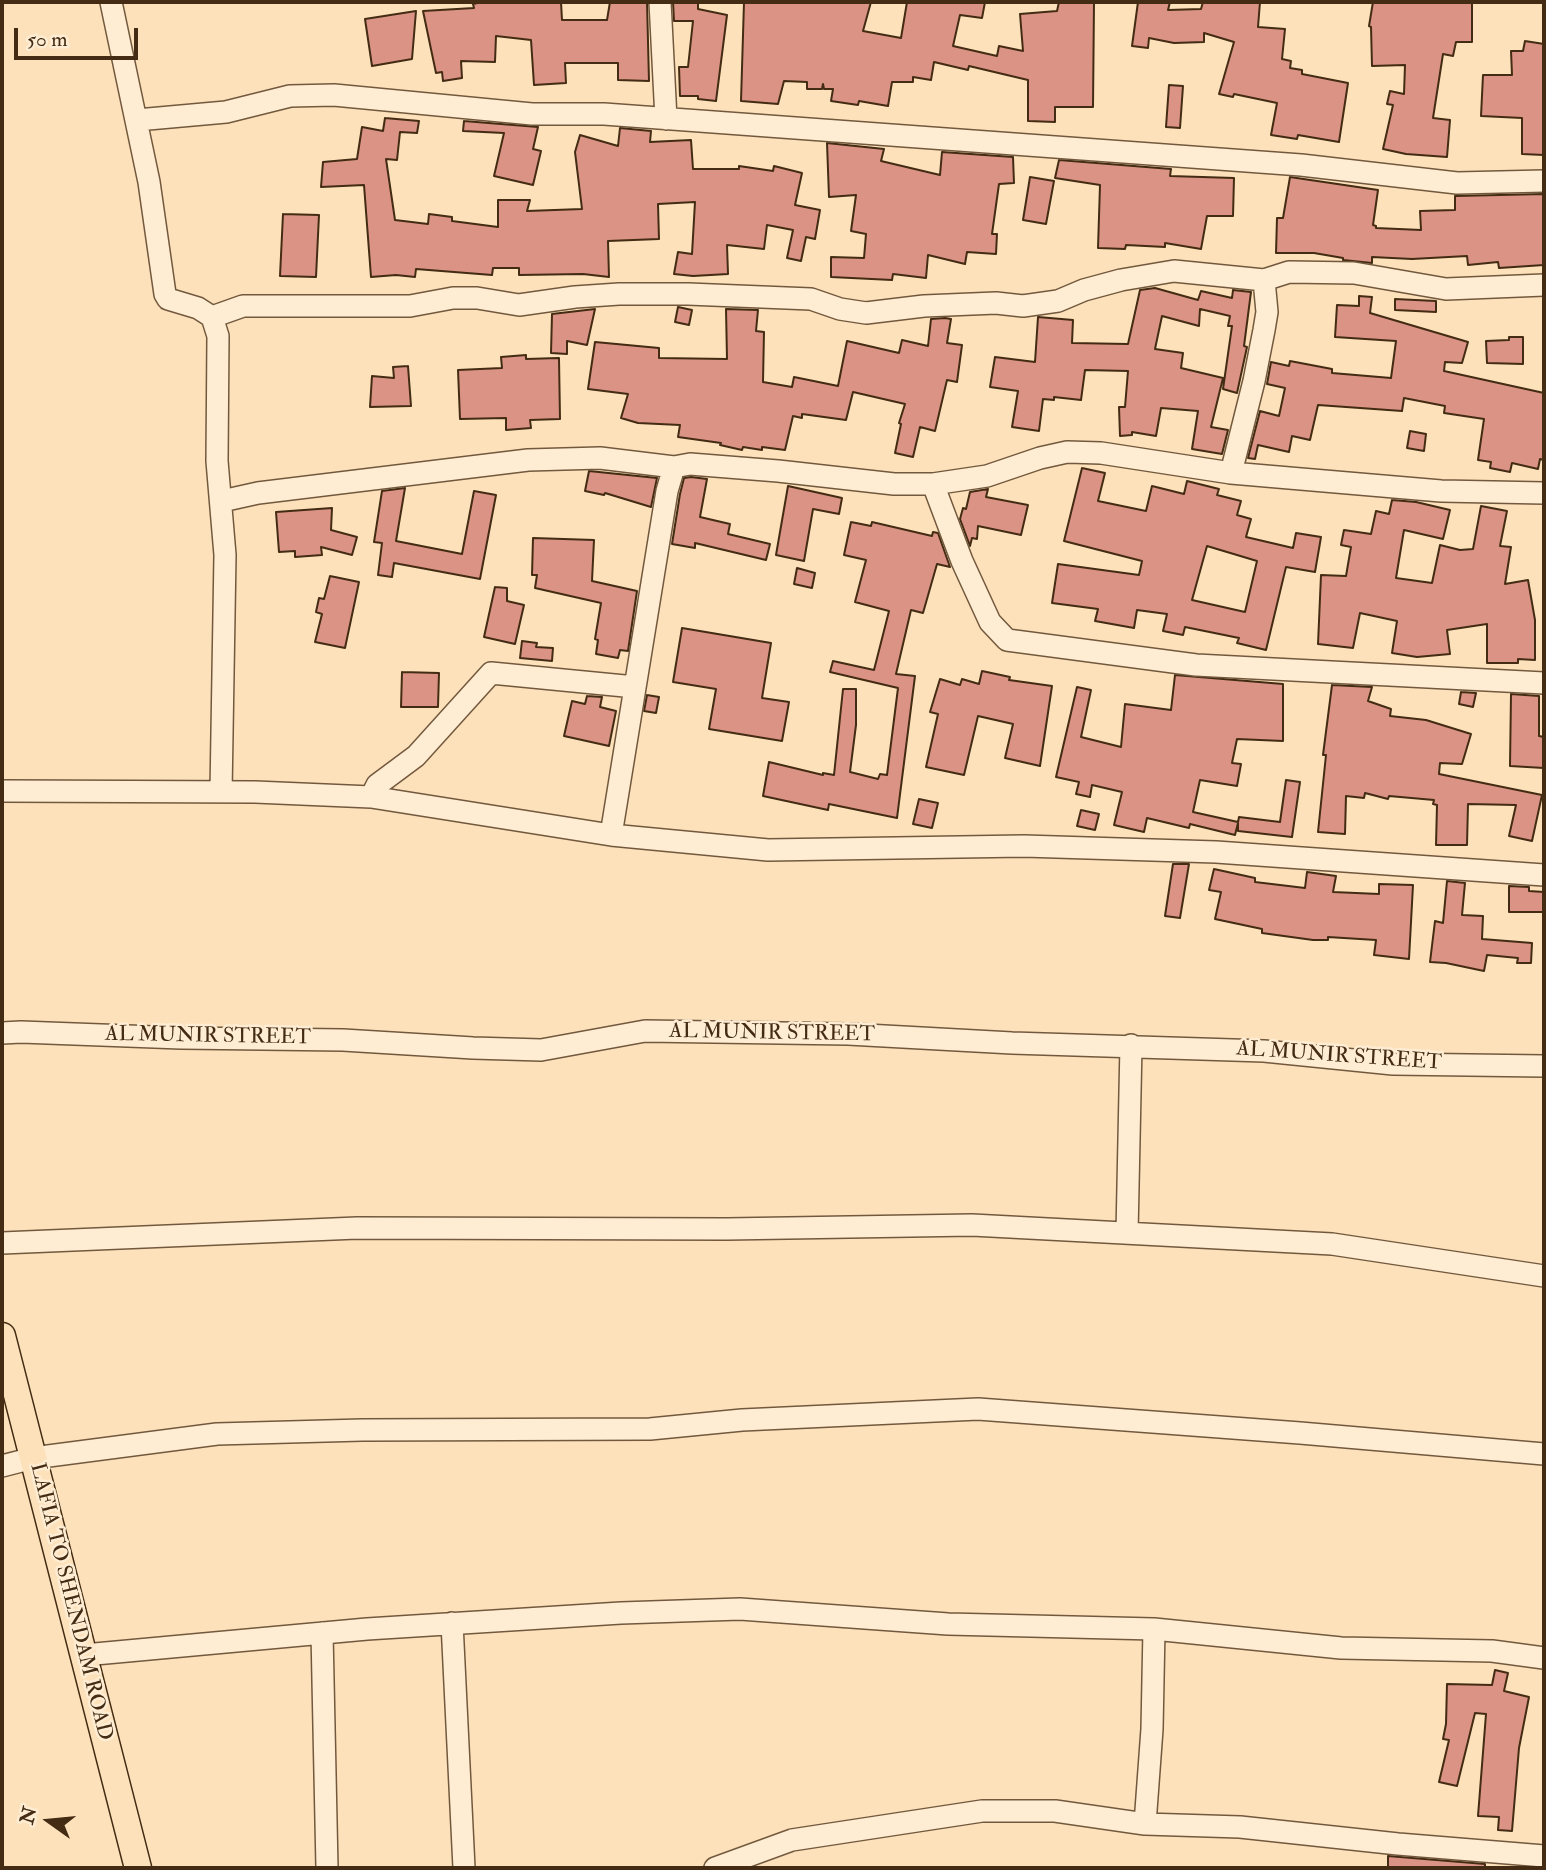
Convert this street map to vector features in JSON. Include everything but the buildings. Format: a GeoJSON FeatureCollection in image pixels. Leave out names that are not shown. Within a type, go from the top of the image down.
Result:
{"type":"FeatureCollection","features":[{"type":"Feature","properties":{"kind":"main road","name":"LAFIA TO SHENDAM ROAD"},"geometry":{"type":"LineString","coordinates":[[2,1336],[138,1868]]}},
{"type":"Feature","properties":{"kind":"street"},"geometry":{"type":"LineString","coordinates":[[111,2],[149,182],[165,294],[168,299],[198,308],[212,317],[218,336],[217,461],[225,555],[221,792]]}},
{"type":"Feature","properties":{"kind":"street"},"geometry":{"type":"LineString","coordinates":[[660,2],[666,119]]}},
{"type":"Feature","properties":{"kind":"street"},"geometry":{"type":"LineString","coordinates":[[137,120],[226,112],[290,96],[334,95],[532,114],[604,114],[1301,165],[1457,183],[1544,181]]}},
{"type":"Feature","properties":{"kind":"street"},"geometry":{"type":"LineString","coordinates":[[212,317],[243,306],[410,306],[453,298],[477,298],[519,305],[619,294],[811,299],[840,309],[866,313],[923,306],[996,303],[1023,306],[1058,301],[1084,290],[1164,271],[1264,280],[1289,272],[1354,273],[1446,289],[1544,285]]}},
{"type":"Feature","properties":{"kind":"street"},"geometry":{"type":"LineString","coordinates":[[1231,473],[1264,330],[1267,312],[1264,280]]}},
{"type":"Feature","properties":{"kind":"street"},"geometry":{"type":"LineString","coordinates":[[222,500],[258,493],[528,460],[600,458],[674,467],[690,464],[894,484],[933,484],[987,476],[1067,452],[1101,453],[1231,473],[1441,491],[1544,493]]}},
{"type":"Feature","properties":{"kind":"street"},"geometry":{"type":"LineString","coordinates":[[611,835],[667,491],[674,467]]}},
{"type":"Feature","properties":{"kind":"street"},"geometry":{"type":"LineString","coordinates":[[933,484],[962,561],[990,622],[1007,640],[1196,664],[1544,683]]}},
{"type":"Feature","properties":{"kind":"street"},"geometry":{"type":"LineString","coordinates":[[371,797],[377,785],[416,756],[491,673],[635,687]]}},
{"type":"Feature","properties":{"kind":"street"},"geometry":{"type":"LineString","coordinates":[[2,791],[221,792],[371,797],[611,835],[768,850],[1024,846],[1216,852],[1544,876]]}},
{"type":"Feature","properties":{"kind":"street","name":"AL MUNIR STREET"},"geometry":{"type":"LineString","coordinates":[[2,1033],[343,1040],[541,1050],[645,1031],[848,1034],[1012,1043],[1264,1051],[1393,1064],[1544,1066]]}},
{"type":"Feature","properties":{"kind":"street"},"geometry":{"type":"LineString","coordinates":[[1127,1233],[1131,1045]]}},
{"type":"Feature","properties":{"kind":"street"},"geometry":{"type":"LineString","coordinates":[[2,1243],[357,1228],[727,1229],[972,1225],[1332,1244],[1544,1276]]}},
{"type":"Feature","properties":{"kind":"street"},"geometry":{"type":"LineString","coordinates":[[2,1466],[33,1458],[217,1434],[362,1430],[650,1429],[742,1420],[978,1409],[1544,1454]]}},
{"type":"Feature","properties":{"kind":"street"},"geometry":{"type":"LineString","coordinates":[[84,1656],[452,1623],[740,1609],[948,1624],[1154,1629],[1341,1648],[1492,1651],[1544,1658]]}},
{"type":"Feature","properties":{"kind":"street"},"geometry":{"type":"LineString","coordinates":[[452,1623],[464,1868]]}},
{"type":"Feature","properties":{"kind":"street"},"geometry":{"type":"LineString","coordinates":[[1145,1824],[1152,1729],[1154,1629]]}},
{"type":"Feature","properties":{"kind":"street"},"geometry":{"type":"LineString","coordinates":[[322,1633],[327,1868]]}},
{"type":"Feature","properties":{"kind":"street"},"geometry":{"type":"LineString","coordinates":[[715,1868],[792,1840],[982,1811],[1055,1811],[1145,1824],[1240,1828],[1544,1856]]}}]}
